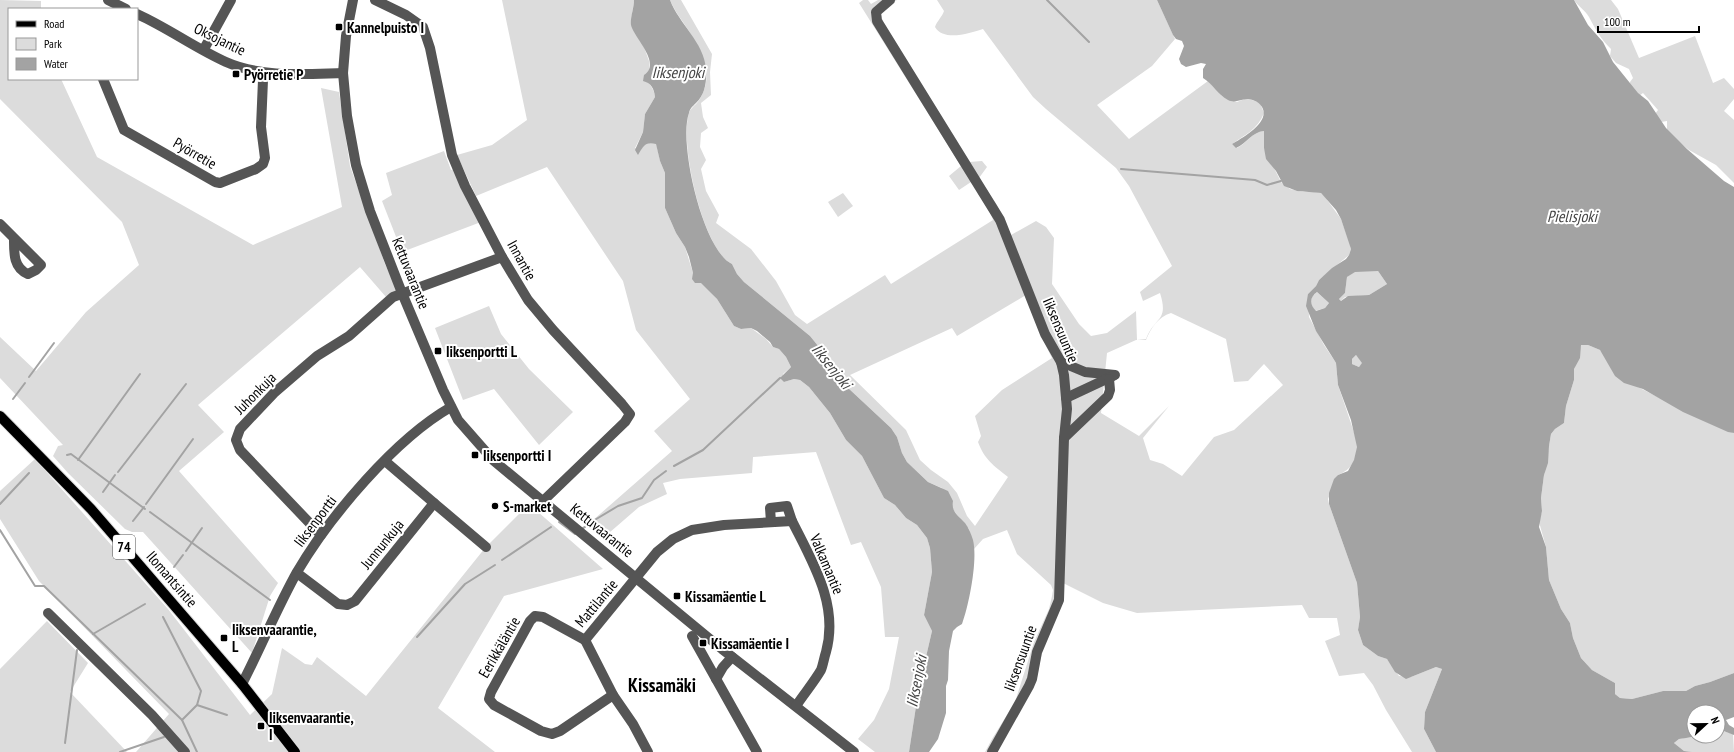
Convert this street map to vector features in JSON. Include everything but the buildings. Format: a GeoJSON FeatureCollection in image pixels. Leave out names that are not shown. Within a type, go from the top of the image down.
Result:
{"type":"FeatureCollection","features":[{"type":"Feature","properties":{"kind":"main road","name":"Ilomantsintie"},"geometry":{"type":"LineString","coordinates":[[0,416],[91,509],[242,684],[295,752]]}},
{"type":"Feature","properties":{"kind":"street"},"geometry":{"type":"LineString","coordinates":[[108,0],[124,8]]}},
{"type":"Feature","properties":{"kind":"street"},"geometry":{"type":"LineString","coordinates":[[204,49],[231,0]]}},
{"type":"Feature","properties":{"kind":"street","name":"Kettuvaarantie"},"geometry":{"type":"LineString","coordinates":[[353,0],[346,36],[343,73],[347,116],[356,165],[370,212],[402,293],[458,420],[470,436],[494,461],[732,657],[854,752]]}},
{"type":"Feature","properties":{"kind":"street","name":"Innantie"},"geometry":{"type":"LineString","coordinates":[[375,0],[406,14],[423,27],[430,48],[452,155],[465,186],[502,257],[528,300],[553,330],[630,414],[625,422],[543,501]]}},
{"type":"Feature","properties":{"kind":"street","name":"Iiksensuuntie"},"geometry":{"type":"LineString","coordinates":[[890,0],[876,12],[877,21],[1000,220],[1045,334],[1061,362],[1065,381],[1067,409],[1064,438],[1058,600],[1037,652],[1032,679],[1029,686],[992,752]]}},
{"type":"Feature","properties":{"kind":"street","name":"Oksojantie"},"geometry":{"type":"LineString","coordinates":[[138,15],[226,62],[265,73],[343,73]]}},
{"type":"Feature","properties":{"kind":"street","name":"Pyörretie"},"geometry":{"type":"LineString","coordinates":[[103,80],[124,130],[215,182],[220,183],[256,169],[263,164],[265,158],[261,127],[263,80],[265,73]]}},
{"type":"Feature","properties":{"kind":"street"},"geometry":{"type":"LineString","coordinates":[[0,224],[14,238]]}},
{"type":"Feature","properties":{"kind":"street","name":"Juhonkuja"},"geometry":{"type":"LineString","coordinates":[[321,535],[240,450],[236,440],[240,429],[274,393],[317,356],[348,336],[393,297],[502,257]]}},
{"type":"Feature","properties":{"kind":"street"},"geometry":{"type":"LineString","coordinates":[[1061,362],[1085,372],[1115,375],[1066,398]]}},
{"type":"Feature","properties":{"kind":"street"},"geometry":{"type":"LineString","coordinates":[[1064,438],[1108,396],[1110,390],[1109,379]]}},
{"type":"Feature","properties":{"kind":"street","name":"Iiksenportti"},"geometry":{"type":"LineString","coordinates":[[242,684],[297,573],[321,535],[357,491],[385,461],[420,427],[451,407]]}},
{"type":"Feature","properties":{"kind":"street"},"geometry":{"type":"LineString","coordinates":[[385,461],[486,547]]}},
{"type":"Feature","properties":{"kind":"street","name":"Junnunkuja"},"geometry":{"type":"LineString","coordinates":[[297,573],[338,604],[348,605],[355,601],[434,504]]}},
{"type":"Feature","properties":{"kind":"street","name":"Valkamantie"},"geometry":{"type":"LineString","coordinates":[[771,522],[770,508],[787,506],[792,522],[823,587],[828,604],[830,639],[821,669],[796,706]]}},
{"type":"Feature","properties":{"kind":"street","name":"Valkamantie"},"geometry":{"type":"LineString","coordinates":[[636,577],[657,552],[673,539],[692,530],[724,525],[792,522]]}},
{"type":"Feature","properties":{"kind":"street","name":"Mattilantie"},"geometry":{"type":"LineString","coordinates":[[636,577],[584,640],[613,695],[633,724],[648,752]]}},
{"type":"Feature","properties":{"kind":"street"},"geometry":{"type":"LineString","coordinates":[[48,613],[152,715],[178,742],[185,752]]}},
{"type":"Feature","properties":{"kind":"street","name":"Eerikkäläntie"},"geometry":{"type":"LineString","coordinates":[[584,640],[543,617],[535,616],[530,621],[491,692],[489,699],[494,705],[541,731],[552,734],[560,731],[613,695]]}},
{"type":"Feature","properties":{"kind":"street"},"geometry":{"type":"LineString","coordinates":[[692,636],[757,752]]}},
{"type":"Feature","properties":{"kind":"street"},"geometry":{"type":"LineString","coordinates":[[716,679],[723,666],[732,657]]}},
{"type":"Feature","properties":{"kind":"green space"},"geometry":{"type":"Polygon","coordinates":[[[0,0],[41,1],[41,8],[8,8],[8,80],[61,80],[97,157],[253,245],[342,207],[321,88],[339,92],[350,166],[385,264],[397,290],[386,297],[360,267],[198,405],[224,432],[179,471],[278,583],[270,596],[252,653],[143,532],[132,532],[125,529],[68,473],[53,456],[58,446],[63,445],[0,378],[0,337],[36,371],[86,312],[139,265],[122,222],[0,99],[0,0]]]}},
{"type":"Feature","properties":{"kind":"green space"},"geometry":{"type":"Polygon","coordinates":[[[502,0],[634,0],[631,20],[632,25],[642,43],[649,61],[648,80],[655,97],[645,114],[643,132],[635,148],[641,149],[648,143],[656,143],[660,161],[665,173],[665,208],[676,233],[685,247],[693,273],[717,299],[734,326],[741,329],[751,328],[766,339],[773,347],[779,349],[786,357],[791,367],[783,374],[784,382],[794,379],[800,380],[809,387],[830,413],[846,440],[862,456],[884,498],[895,505],[906,518],[917,525],[927,538],[930,548],[932,572],[924,615],[932,631],[919,687],[909,752],[875,752],[858,739],[874,720],[889,689],[899,637],[885,637],[881,587],[861,542],[851,545],[816,452],[753,457],[752,473],[680,479],[663,483],[667,494],[639,507],[609,533],[592,521],[672,451],[654,431],[690,399],[636,330],[623,281],[547,167],[476,196],[457,155],[492,145],[527,120],[502,0]]]}},
{"type":"Feature","properties":{"kind":"green space"},"geometry":{"type":"Polygon","coordinates":[[[670,0],[681,0],[712,54],[710,72],[711,95],[701,103],[703,117],[708,128],[701,133],[700,147],[706,160],[701,169],[706,191],[719,215],[716,223],[751,249],[776,281],[795,315],[807,324],[885,275],[891,284],[993,220],[988,207],[971,182],[959,190],[949,176],[961,166],[859,3],[863,0],[868,0],[871,4],[878,0],[897,0],[884,8],[881,15],[885,29],[969,162],[982,161],[987,167],[979,178],[997,205],[1011,235],[1036,221],[1046,227],[1054,238],[1052,284],[1079,324],[1091,336],[1107,333],[1136,311],[1137,340],[1107,353],[1101,413],[1139,436],[1169,406],[1143,438],[1150,460],[1163,464],[1182,476],[1214,437],[1234,430],[1283,385],[1264,364],[1248,381],[1234,382],[1226,339],[1171,313],[1162,317],[1151,330],[1162,314],[1163,309],[1160,293],[1143,301],[1140,292],[1172,266],[1129,186],[1116,168],[1033,97],[983,29],[958,35],[939,32],[935,27],[944,11],[937,0],[1157,0],[1175,39],[1152,66],[1097,105],[1129,139],[1208,81],[1222,96],[1237,102],[1247,98],[1260,103],[1264,113],[1261,119],[1251,131],[1232,144],[1237,148],[1256,133],[1264,131],[1264,148],[1281,182],[1290,189],[1303,192],[1321,193],[1341,219],[1350,244],[1351,249],[1349,255],[1319,280],[1316,286],[1308,294],[1309,317],[1324,345],[1336,363],[1338,385],[1357,441],[1357,453],[1354,462],[1347,470],[1338,475],[1328,499],[1357,583],[1360,617],[1358,630],[1363,645],[1378,656],[1387,659],[1399,676],[1411,677],[1436,667],[1442,669],[1425,712],[1424,729],[1436,752],[1412,752],[1386,710],[1373,685],[1364,673],[1339,676],[1325,641],[1340,635],[1337,618],[1309,618],[1302,605],[1137,613],[1103,603],[1063,583],[1042,652],[1037,677],[995,752],[985,752],[1015,702],[1034,642],[1049,609],[1053,590],[1051,585],[1017,554],[1007,530],[983,539],[974,549],[969,529],[954,511],[942,488],[928,482],[907,462],[902,453],[897,437],[891,428],[847,387],[836,368],[810,336],[744,282],[737,274],[732,264],[721,255],[703,218],[696,195],[687,147],[689,113],[703,92],[706,83],[706,68],[689,31],[670,0]],[[1026,295],[957,336],[952,328],[850,375],[906,430],[920,460],[948,482],[957,493],[967,516],[975,526],[1008,477],[990,462],[981,448],[978,442],[981,436],[975,416],[1002,390],[1052,358],[1026,295]]]}},
{"type":"Feature","properties":{"kind":"green space"},"geometry":{"type":"Polygon","coordinates":[[[1574,0],[1611,0],[1618,9],[1639,58],[1695,36],[1713,83],[1724,78],[1734,89],[1734,99],[1724,111],[1734,120],[1734,183],[1716,165],[1689,150],[1667,132],[1667,121],[1661,122],[1655,114],[1658,110],[1643,93],[1639,96],[1630,87],[1630,82],[1633,78],[1629,69],[1616,63],[1610,56],[1611,49],[1598,34],[1587,15],[1574,0]]]}},
{"type":"Feature","properties":{"kind":"green space"},"geometry":{"type":"Polygon","coordinates":[[[444,151],[451,170],[455,169],[481,222],[402,252],[382,201],[392,195],[386,173],[444,151]]]}},
{"type":"Feature","properties":{"kind":"green space"},"geometry":{"type":"Polygon","coordinates":[[[843,193],[853,206],[838,217],[828,202],[843,193]]]}},
{"type":"Feature","properties":{"kind":"green space"},"geometry":{"type":"Polygon","coordinates":[[[1355,271],[1378,271],[1387,284],[1369,295],[1345,297],[1341,301],[1339,299],[1345,293],[1347,277],[1355,271]]]}},
{"type":"Feature","properties":{"kind":"green space"},"geometry":{"type":"Polygon","coordinates":[[[1317,292],[1329,303],[1325,308],[1315,311],[1311,301],[1317,292]]]}},
{"type":"Feature","properties":{"kind":"green space"},"geometry":{"type":"Polygon","coordinates":[[[489,306],[501,334],[529,369],[573,412],[539,445],[494,389],[463,400],[435,328],[489,306]]]}},
{"type":"Feature","properties":{"kind":"green space"},"geometry":{"type":"Polygon","coordinates":[[[1581,345],[1588,345],[1600,350],[1638,387],[1709,423],[1734,433],[1734,673],[1695,686],[1686,691],[1663,691],[1632,699],[1620,698],[1615,694],[1615,683],[1592,670],[1581,658],[1573,638],[1570,623],[1561,609],[1549,580],[1546,547],[1539,522],[1542,511],[1541,498],[1551,434],[1555,429],[1564,423],[1566,406],[1574,380],[1574,369],[1581,345]]]}},
{"type":"Feature","properties":{"kind":"green space"},"geometry":{"type":"Polygon","coordinates":[[[1356,355],[1363,363],[1359,367],[1352,364],[1352,359],[1356,355]]]}},
{"type":"Feature","properties":{"kind":"green space"},"geometry":{"type":"Polygon","coordinates":[[[35,459],[168,609],[250,715],[272,694],[282,648],[305,664],[312,665],[317,657],[366,696],[485,548],[529,504],[603,569],[504,596],[438,708],[495,752],[136,752],[169,714],[39,581],[0,519],[0,491],[35,459]]]}},
{"type":"Feature","properties":{"kind":"green space"},"geometry":{"type":"Polygon","coordinates":[[[47,621],[88,663],[70,692],[127,752],[0,752],[0,669],[47,621]]]}},
{"type":"Feature","properties":{"kind":"green space"},"geometry":{"type":"Polygon","coordinates":[[[1726,732],[1733,734],[1734,752],[1684,751],[1674,743],[1679,739],[1686,738],[1686,744],[1726,744],[1726,732]]]}},
{"type":"Feature","properties":{"kind":"water","name":"Iiksenjoki"},"geometry":{"type":"Polygon","coordinates":[[[634,0],[670,0],[674,9],[701,50],[706,69],[706,83],[702,96],[689,111],[686,127],[687,147],[690,170],[703,218],[721,255],[732,264],[737,274],[744,282],[810,336],[832,363],[847,387],[891,428],[897,437],[902,453],[907,462],[928,482],[948,491],[953,501],[954,511],[971,533],[974,549],[974,570],[970,594],[962,624],[953,631],[949,651],[948,680],[946,686],[946,713],[938,739],[929,752],[909,752],[919,687],[932,631],[924,615],[932,572],[930,548],[927,538],[917,525],[906,518],[895,505],[884,498],[862,456],[846,440],[830,413],[809,387],[800,380],[794,379],[784,382],[780,378],[791,367],[786,357],[779,349],[773,347],[770,342],[757,331],[751,328],[741,329],[734,326],[717,299],[701,283],[695,283],[692,279],[693,273],[689,257],[665,208],[665,173],[660,161],[656,144],[650,143],[645,145],[638,155],[635,150],[643,132],[645,114],[655,97],[652,86],[643,81],[644,75],[649,70],[650,64],[649,57],[631,25],[634,0]]]}},
{"type":"Feature","properties":{"kind":"water","name":"Pielisjoki"},"geometry":{"type":"Polygon","coordinates":[[[1157,0],[1574,0],[1588,25],[1603,42],[1613,62],[1638,93],[1648,101],[1666,128],[1687,149],[1724,181],[1734,187],[1734,433],[1728,432],[1683,412],[1643,389],[1624,383],[1615,376],[1600,350],[1588,345],[1581,345],[1580,358],[1574,369],[1574,380],[1566,406],[1564,423],[1555,429],[1551,434],[1548,463],[1544,475],[1541,498],[1542,511],[1539,527],[1546,547],[1549,580],[1561,609],[1570,623],[1573,638],[1581,658],[1592,670],[1615,683],[1615,694],[1620,698],[1632,699],[1663,691],[1686,691],[1695,686],[1734,673],[1734,717],[1726,720],[1726,704],[1686,704],[1686,738],[1679,739],[1674,743],[1684,751],[1692,752],[1436,752],[1424,729],[1425,712],[1442,669],[1436,667],[1406,679],[1395,672],[1387,659],[1378,656],[1363,645],[1358,630],[1360,617],[1357,583],[1329,504],[1329,493],[1334,479],[1338,475],[1348,471],[1354,460],[1357,447],[1351,420],[1338,385],[1336,363],[1316,331],[1306,306],[1308,294],[1316,286],[1319,280],[1349,255],[1351,249],[1341,219],[1336,210],[1321,193],[1297,191],[1284,186],[1276,171],[1266,159],[1264,148],[1264,131],[1256,133],[1236,148],[1232,144],[1248,134],[1259,124],[1264,113],[1262,107],[1251,99],[1231,101],[1224,98],[1210,83],[1203,78],[1203,69],[1206,64],[1201,63],[1186,67],[1181,64],[1179,59],[1184,46],[1182,41],[1176,39],[1157,0]],[[1378,271],[1355,272],[1347,277],[1345,293],[1339,299],[1341,301],[1348,296],[1369,295],[1387,284],[1378,271]],[[1317,292],[1311,301],[1312,306],[1316,311],[1325,308],[1329,303],[1317,292]],[[1356,355],[1352,359],[1352,364],[1359,367],[1362,363],[1356,355]]]}},
{"type":"Feature","properties":{"kind":"water","name":"Pielisjoki"},"geometry":{"type":"Polygon","coordinates":[[[1726,720],[1729,725],[1734,728],[1734,735],[1726,732],[1726,720]]]}},
{"type":"Feature","properties":{"kind":"waterway"},"geometry":{"type":"LineString","coordinates":[[1047,0],[1089,42]]}},
{"type":"Feature","properties":{"kind":"waterway"},"geometry":{"type":"LineString","coordinates":[[1121,169],[1255,180],[1267,185],[1281,181]]}},
{"type":"Feature","properties":{"kind":"waterway"},"geometry":{"type":"LineString","coordinates":[[29,377],[54,343]]}},
{"type":"Feature","properties":{"kind":"waterway"},"geometry":{"type":"LineString","coordinates":[[78,460],[140,374]]}},
{"type":"Feature","properties":{"kind":"waterway"},"geometry":{"type":"LineString","coordinates":[[674,466],[703,450],[780,378]]}},
{"type":"Feature","properties":{"kind":"waterway"},"geometry":{"type":"LineString","coordinates":[[13,399],[25,383]]}},
{"type":"Feature","properties":{"kind":"waterway"},"geometry":{"type":"LineString","coordinates":[[118,472],[186,384]]}},
{"type":"Feature","properties":{"kind":"waterway"},"geometry":{"type":"LineString","coordinates":[[146,504],[193,439]]}},
{"type":"Feature","properties":{"kind":"waterway"},"geometry":{"type":"LineString","coordinates":[[67,455],[71,454],[145,509]]}},
{"type":"Feature","properties":{"kind":"waterway"},"geometry":{"type":"LineString","coordinates":[[593,521],[618,506],[642,498],[654,480],[666,471]]}},
{"type":"Feature","properties":{"kind":"waterway"},"geometry":{"type":"LineString","coordinates":[[0,504],[29,473]]}},
{"type":"Feature","properties":{"kind":"waterway"},"geometry":{"type":"LineString","coordinates":[[103,492],[115,475]]}},
{"type":"Feature","properties":{"kind":"waterway"},"geometry":{"type":"LineString","coordinates":[[133,521],[144,507]]}},
{"type":"Feature","properties":{"kind":"waterway"},"geometry":{"type":"LineString","coordinates":[[150,512],[270,600]]}},
{"type":"Feature","properties":{"kind":"waterway"},"geometry":{"type":"LineString","coordinates":[[559,522],[575,534]]}},
{"type":"Feature","properties":{"kind":"waterway"},"geometry":{"type":"LineString","coordinates":[[502,560],[551,527]]}},
{"type":"Feature","properties":{"kind":"waterway"},"geometry":{"type":"LineString","coordinates":[[186,551],[202,528]]}},
{"type":"Feature","properties":{"kind":"waterway"},"geometry":{"type":"LineString","coordinates":[[0,530],[35,586],[44,586],[182,720],[197,752]]}},
{"type":"Feature","properties":{"kind":"waterway"},"geometry":{"type":"LineString","coordinates":[[174,567],[183,555]]}},
{"type":"Feature","properties":{"kind":"waterway"},"geometry":{"type":"LineString","coordinates":[[417,637],[465,584],[495,565]]}},
{"type":"Feature","properties":{"kind":"waterway"},"geometry":{"type":"LineString","coordinates":[[93,634],[145,604]]}},
{"type":"Feature","properties":{"kind":"waterway"},"geometry":{"type":"LineString","coordinates":[[163,617],[201,691],[197,705],[182,720]]}},
{"type":"Feature","properties":{"kind":"waterway"},"geometry":{"type":"LineString","coordinates":[[65,743],[77,650]]}},
{"type":"Feature","properties":{"kind":"waterway"},"geometry":{"type":"LineString","coordinates":[[197,705],[227,715]]}},
{"type":"Feature","properties":{"kind":"waterway"},"geometry":{"type":"LineString","coordinates":[[120,752],[164,737]]}},
{"type":"Feature","properties":{"kind":"place","name":"Kannelpuisto I"},"geometry":{"type":"Point","coordinates":[339,27]}},
{"type":"Feature","properties":{"kind":"place","name":"Pyörretie P"},"geometry":{"type":"Point","coordinates":[236,74]}},
{"type":"Feature","properties":{"kind":"place","name":"Iiksenportti L"},"geometry":{"type":"Point","coordinates":[438,351]}},
{"type":"Feature","properties":{"kind":"place","name":"Iiksenportti I"},"geometry":{"type":"Point","coordinates":[475,455]}},
{"type":"Feature","properties":{"kind":"place","name":"S-market"},"geometry":{"type":"Point","coordinates":[495,506]}},
{"type":"Feature","properties":{"kind":"place","name":"Kissamäentie L"},"geometry":{"type":"Point","coordinates":[677,596]}},
{"type":"Feature","properties":{"kind":"place","name":"Iiksenvaarantie, L"},"geometry":{"type":"Point","coordinates":[224,638]}},
{"type":"Feature","properties":{"kind":"place","name":"Kissamäentie I"},"geometry":{"type":"Point","coordinates":[703,643]}},
{"type":"Feature","properties":{"kind":"place","name":"Iiksenvaarantie, I"},"geometry":{"type":"Point","coordinates":[261,726]}},
{"type":"Feature","properties":{"kind":"district","name":"Kissamäki"},"geometry":{"type":"Point","coordinates":[662,685]}}]}
